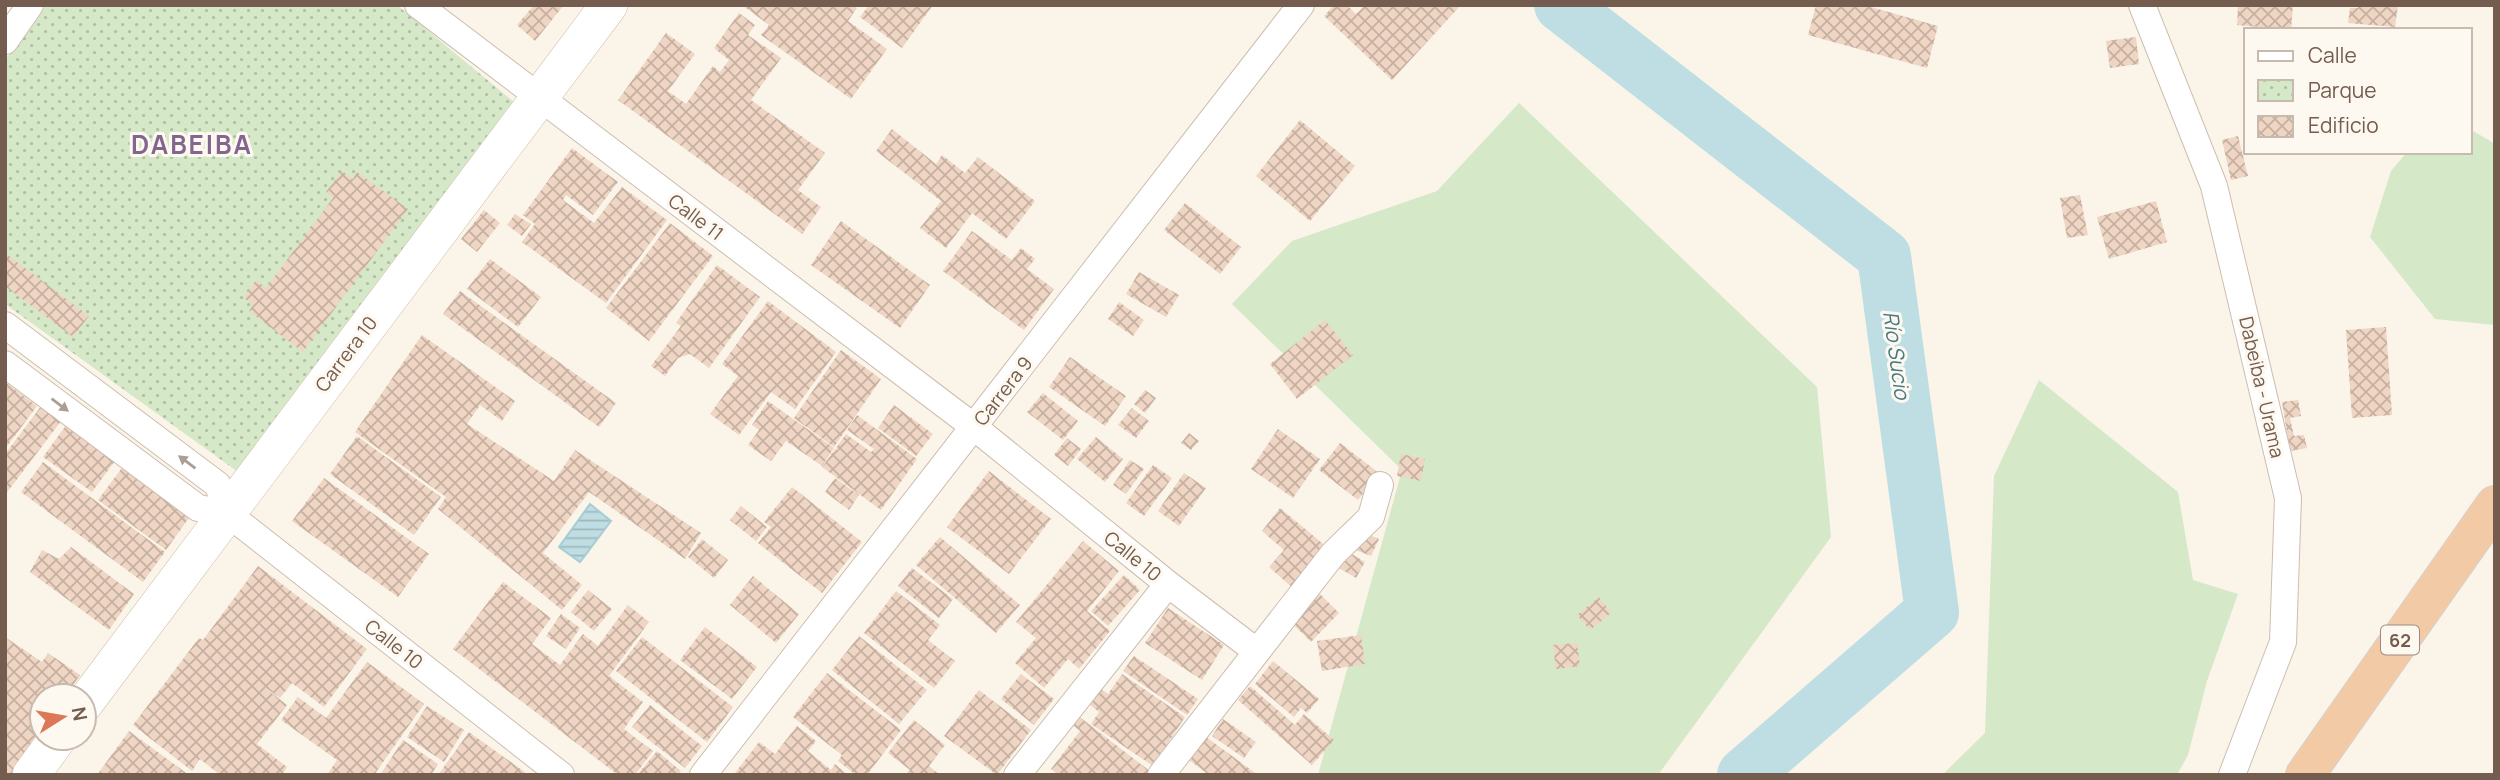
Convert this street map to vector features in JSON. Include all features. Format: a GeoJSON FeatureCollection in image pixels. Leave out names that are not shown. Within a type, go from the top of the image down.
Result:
{"type":"FeatureCollection","features":[{"type":"Feature","properties":{"kind":"highway","name":"62"},"geometry":{"type":"LineString","coordinates":[[2305,775],[2495,505]]}},
{"type":"Feature","properties":{"kind":"main road","name":"Carrera 10"},"geometry":{"type":"LineString","coordinates":[[98,685],[609,5]]}},
{"type":"Feature","properties":{"kind":"main road"},"geometry":{"type":"LineString","coordinates":[[31,775],[48,752]]}},
{"type":"Feature","properties":{"kind":"street"},"geometry":{"type":"LineString","coordinates":[[5,41],[30,5]]}},
{"type":"Feature","properties":{"kind":"street","name":"Calle 11"},"geometry":{"type":"LineString","coordinates":[[418,5],[538,99],[974,428]]}},
{"type":"Feature","properties":{"kind":"street","name":"Carrera 9"},"geometry":{"type":"LineString","coordinates":[[703,775],[1301,5]]}},
{"type":"Feature","properties":{"kind":"street","name":"Dabeiba - Urama"},"geometry":{"type":"LineString","coordinates":[[2142,5],[2214,186],[2288,498],[2283,642],[2232,775]]}},
{"type":"Feature","properties":{"kind":"street","name":"Calle 10"},"geometry":{"type":"LineString","coordinates":[[5,325],[218,485],[227,513]]}},
{"type":"Feature","properties":{"kind":"street","name":"Calle 10"},"geometry":{"type":"LineString","coordinates":[[5,364],[198,508],[227,513],[561,775]]}},
{"type":"Feature","properties":{"kind":"street","name":"Calle 10"},"geometry":{"type":"LineString","coordinates":[[974,428],[1168,584],[1017,775]]}},
{"type":"Feature","properties":{"kind":"street"},"geometry":{"type":"LineString","coordinates":[[1161,775],[1333,554],[1371,517],[1380,485]]}},
{"type":"Feature","properties":{"kind":"street"},"geometry":{"type":"LineString","coordinates":[[1168,584],[1256,651]]}},
{"type":"Feature","properties":{"kind":"green space"},"geometry":{"type":"Polygon","coordinates":[[[46,5],[397,5],[514,102],[238,472],[5,304],[5,60],[46,5]]]}},
{"type":"Feature","properties":{"kind":"green space"},"geometry":{"type":"Polygon","coordinates":[[[1519,103],[1817,387],[1831,537],[1658,775],[1318,775],[1402,470],[1232,304],[1292,241],[1437,191],[1519,103]]]}},
{"type":"Feature","properties":{"kind":"green space"},"geometry":{"type":"Polygon","coordinates":[[[2472,130],[2495,144],[2495,325],[2435,319],[2370,237],[2391,171],[2405,154],[2472,154],[2472,130]]]}},
{"type":"Feature","properties":{"kind":"green space"},"geometry":{"type":"Polygon","coordinates":[[[2039,380],[2178,492],[2193,580],[2238,594],[2207,681],[2188,755],[2177,775],[1942,775],[1985,733],[1994,476],[2039,380]]]}},
{"type":"Feature","properties":{"kind":"water"},"geometry":{"type":"Polygon","coordinates":[[[590,504],[611,521],[580,562],[559,547],[590,504]]]}},
{"type":"Feature","properties":{"kind":"building"},"geometry":{"type":"Polygon","coordinates":[[[534,5],[564,5],[535,41],[517,25],[534,5]]]}},
{"type":"Feature","properties":{"kind":"building"},"geometry":{"type":"Polygon","coordinates":[[[742,5],[853,5],[857,8],[848,21],[887,49],[851,99],[761,35],[769,25],[742,5]]]}},
{"type":"Feature","properties":{"kind":"building"},"geometry":{"type":"Polygon","coordinates":[[[869,5],[933,5],[902,48],[860,17],[869,5]]]}},
{"type":"Feature","properties":{"kind":"building"},"geometry":{"type":"Polygon","coordinates":[[[1334,5],[1347,5],[1356,14],[1365,5],[1461,5],[1392,80],[1324,16],[1334,5]]]}},
{"type":"Feature","properties":{"kind":"building"},"geometry":{"type":"Polygon","coordinates":[[[1816,5],[1864,5],[1938,26],[1927,68],[1808,35],[1816,5]]]}},
{"type":"Feature","properties":{"kind":"building"},"geometry":{"type":"Polygon","coordinates":[[[2238,5],[2293,5],[2291,28],[2237,25],[2238,5]]]}},
{"type":"Feature","properties":{"kind":"building"},"geometry":{"type":"Polygon","coordinates":[[[2358,5],[2398,5],[2395,27],[2348,23],[2350,8],[2358,8],[2358,5]]]}},
{"type":"Feature","properties":{"kind":"building"},"geometry":{"type":"Polygon","coordinates":[[[739,13],[755,25],[748,35],[781,58],[751,100],[825,153],[798,190],[821,207],[802,234],[618,100],[666,33],[695,54],[668,91],[686,104],[713,66],[720,72],[729,60],[714,48],[739,13]]]}},
{"type":"Feature","properties":{"kind":"building"},"geometry":{"type":"Polygon","coordinates":[[[2136,37],[2139,64],[2110,68],[2106,41],[2136,37]]]}},
{"type":"Feature","properties":{"kind":"building"},"geometry":{"type":"Polygon","coordinates":[[[1300,120],[1355,166],[1310,221],[1256,176],[1300,120]]]}},
{"type":"Feature","properties":{"kind":"building"},"geometry":{"type":"Polygon","coordinates":[[[892,129],[936,164],[942,155],[965,173],[978,157],[1035,201],[1006,239],[972,213],[946,248],[920,228],[941,201],[876,151],[892,129]]]}},
{"type":"Feature","properties":{"kind":"building"},"geometry":{"type":"Polygon","coordinates":[[[2238,136],[2248,176],[2231,180],[2222,140],[2238,136]]]}},
{"type":"Feature","properties":{"kind":"building"},"geometry":{"type":"Polygon","coordinates":[[[572,148],[618,182],[593,215],[566,195],[563,200],[594,223],[622,187],[667,220],[606,303],[522,242],[535,224],[523,215],[572,148]]]}},
{"type":"Feature","properties":{"kind":"building"},"geometry":{"type":"Polygon","coordinates":[[[342,171],[353,179],[357,172],[408,209],[303,352],[249,311],[253,305],[244,298],[256,280],[266,288],[333,198],[326,192],[342,171]]]}},
{"type":"Feature","properties":{"kind":"building"},"geometry":{"type":"Polygon","coordinates":[[[2080,195],[2088,235],[2067,238],[2060,198],[2080,195]]]}},
{"type":"Feature","properties":{"kind":"building"},"geometry":{"type":"Polygon","coordinates":[[[2156,201],[2167,242],[2109,259],[2097,217],[2156,201]]]}},
{"type":"Feature","properties":{"kind":"building"},"geometry":{"type":"Polygon","coordinates":[[[1185,203],[1241,247],[1220,274],[1164,230],[1185,203]]]}},
{"type":"Feature","properties":{"kind":"building"},"geometry":{"type":"Polygon","coordinates":[[[484,210],[500,223],[477,252],[461,239],[484,210]]]}},
{"type":"Feature","properties":{"kind":"building"},"geometry":{"type":"Polygon","coordinates":[[[515,214],[531,224],[522,236],[507,225],[515,214]]]}},
{"type":"Feature","properties":{"kind":"building"},"geometry":{"type":"Polygon","coordinates":[[[841,221],[930,285],[900,328],[811,265],[841,221]]]}},
{"type":"Feature","properties":{"kind":"building"},"geometry":{"type":"Polygon","coordinates":[[[670,223],[713,256],[649,341],[606,308],[670,223]]]}},
{"type":"Feature","properties":{"kind":"building"},"geometry":{"type":"Polygon","coordinates":[[[972,231],[1012,260],[1021,248],[1035,259],[1027,269],[1054,289],[1024,330],[943,271],[972,231]]]}},
{"type":"Feature","properties":{"kind":"building"},"geometry":{"type":"Polygon","coordinates":[[[5,253],[89,316],[73,337],[5,286],[5,253]]]}},
{"type":"Feature","properties":{"kind":"building"},"geometry":{"type":"Polygon","coordinates":[[[490,259],[541,297],[518,327],[467,289],[490,259]]]}},
{"type":"Feature","properties":{"kind":"building"},"geometry":{"type":"Polygon","coordinates":[[[717,265],[760,297],[709,368],[690,354],[678,358],[665,376],[651,366],[681,326],[676,323],[717,265]]]}},
{"type":"Feature","properties":{"kind":"building"},"geometry":{"type":"Polygon","coordinates":[[[1139,272],[1179,295],[1166,317],[1126,294],[1139,272]]]}},
{"type":"Feature","properties":{"kind":"building"},"geometry":{"type":"Polygon","coordinates":[[[460,291],[616,403],[599,427],[443,314],[460,291]]]}},
{"type":"Feature","properties":{"kind":"building"},"geometry":{"type":"Polygon","coordinates":[[[768,301],[836,352],[795,409],[771,392],[739,435],[710,414],[738,376],[722,364],[768,301]]]}},
{"type":"Feature","properties":{"kind":"building"},"geometry":{"type":"Polygon","coordinates":[[[1119,302],[1144,320],[1133,336],[1108,319],[1119,302]]]}},
{"type":"Feature","properties":{"kind":"building"},"geometry":{"type":"Polygon","coordinates":[[[1325,320],[1353,355],[1297,399],[1270,364],[1325,320]]]}},
{"type":"Feature","properties":{"kind":"building"},"geometry":{"type":"Polygon","coordinates":[[[2386,327],[2392,415],[2352,418],[2346,330],[2386,327]]]}},
{"type":"Feature","properties":{"kind":"building"},"geometry":{"type":"Polygon","coordinates":[[[422,335],[515,401],[502,421],[480,405],[467,424],[554,481],[575,450],[701,533],[685,559],[589,492],[543,553],[582,585],[562,610],[438,509],[446,497],[355,432],[422,335]]]}},
{"type":"Feature","properties":{"kind":"building"},"geometry":{"type":"Polygon","coordinates":[[[841,350],[881,379],[834,447],[794,418],[841,350]]]}},
{"type":"Feature","properties":{"kind":"building"},"geometry":{"type":"Polygon","coordinates":[[[1070,357],[1126,396],[1105,426],[1049,387],[1070,357]]]}},
{"type":"Feature","properties":{"kind":"building"},"geometry":{"type":"Polygon","coordinates":[[[5,382],[37,406],[5,449],[5,382]]]}},
{"type":"Feature","properties":{"kind":"building"},"geometry":{"type":"Polygon","coordinates":[[[1145,390],[1156,398],[1145,413],[1134,404],[1145,390]]]}},
{"type":"Feature","properties":{"kind":"building"},"geometry":{"type":"Polygon","coordinates":[[[1043,393],[1078,421],[1063,440],[1027,412],[1043,393]]]}},
{"type":"Feature","properties":{"kind":"building"},"geometry":{"type":"Polygon","coordinates":[[[2298,400],[2301,416],[2290,418],[2294,436],[2304,435],[2307,448],[2290,451],[2282,402],[2298,400]]]}},
{"type":"Feature","properties":{"kind":"building"},"geometry":{"type":"Polygon","coordinates":[[[45,401],[65,416],[5,495],[5,454],[45,401]]]}},
{"type":"Feature","properties":{"kind":"building"},"geometry":{"type":"Polygon","coordinates":[[[768,401],[834,448],[822,466],[786,441],[771,461],[748,445],[759,430],[752,425],[768,401]]]}},
{"type":"Feature","properties":{"kind":"building"},"geometry":{"type":"Polygon","coordinates":[[[894,405],[933,434],[916,456],[878,428],[894,405]]]}},
{"type":"Feature","properties":{"kind":"building"},"geometry":{"type":"Polygon","coordinates":[[[1132,408],[1149,421],[1136,438],[1118,425],[1132,408]]]}},
{"type":"Feature","properties":{"kind":"building"},"geometry":{"type":"Polygon","coordinates":[[[857,415],[917,459],[881,510],[822,467],[835,449],[839,450],[836,448],[846,434],[871,452],[874,449],[847,430],[857,415]]]}},
{"type":"Feature","properties":{"kind":"building"},"geometry":{"type":"Polygon","coordinates":[[[69,421],[118,457],[92,492],[43,457],[69,421]]]}},
{"type":"Feature","properties":{"kind":"building"},"geometry":{"type":"Polygon","coordinates":[[[1278,429],[1320,459],[1293,498],[1251,469],[1278,429]]]}},
{"type":"Feature","properties":{"kind":"building"},"geometry":{"type":"Polygon","coordinates":[[[1189,433],[1199,441],[1191,450],[1181,443],[1189,433]]]}},
{"type":"Feature","properties":{"kind":"building"},"geometry":{"type":"Polygon","coordinates":[[[357,436],[441,497],[414,535],[330,474],[357,436]]]}},
{"type":"Feature","properties":{"kind":"building"},"geometry":{"type":"Polygon","coordinates":[[[1096,437],[1123,459],[1105,482],[1077,459],[1096,437]]]}},
{"type":"Feature","properties":{"kind":"building"},"geometry":{"type":"Polygon","coordinates":[[[1067,438],[1081,449],[1068,466],[1054,455],[1067,438]]]}},
{"type":"Feature","properties":{"kind":"building"},"geometry":{"type":"Polygon","coordinates":[[[1340,443],[1379,473],[1358,500],[1319,470],[1340,443]]]}},
{"type":"Feature","properties":{"kind":"building"},"geometry":{"type":"Polygon","coordinates":[[[1401,454],[1425,459],[1421,481],[1397,476],[1401,454]]]}},
{"type":"Feature","properties":{"kind":"building"},"geometry":{"type":"Polygon","coordinates":[[[1130,460],[1144,469],[1126,494],[1113,485],[1130,460]]]}},
{"type":"Feature","properties":{"kind":"building"},"geometry":{"type":"Polygon","coordinates":[[[43,462],[165,552],[143,582],[21,492],[43,462]]]}},
{"type":"Feature","properties":{"kind":"building"},"geometry":{"type":"Polygon","coordinates":[[[124,465],[191,515],[166,550],[98,500],[124,465]]]}},
{"type":"Feature","properties":{"kind":"building"},"geometry":{"type":"Polygon","coordinates":[[[1153,465],[1172,478],[1144,516],[1126,503],[1153,465]]]}},
{"type":"Feature","properties":{"kind":"building"},"geometry":{"type":"Polygon","coordinates":[[[989,471],[1051,519],[1009,574],[947,527],[989,471]]]}},
{"type":"Feature","properties":{"kind":"building"},"geometry":{"type":"Polygon","coordinates":[[[1184,473],[1206,488],[1179,526],[1158,511],[1184,473]]]}},
{"type":"Feature","properties":{"kind":"building"},"geometry":{"type":"Polygon","coordinates":[[[324,478],[429,554],[398,597],[292,521],[324,478]]]}},
{"type":"Feature","properties":{"kind":"building"},"geometry":{"type":"Polygon","coordinates":[[[835,478],[859,495],[849,510],[825,492],[835,478]]]}},
{"type":"Feature","properties":{"kind":"building"},"geometry":{"type":"Polygon","coordinates":[[[792,487],[862,542],[822,593],[758,543],[771,527],[764,522],[792,487]]]}},
{"type":"Feature","properties":{"kind":"building"},"geometry":{"type":"Polygon","coordinates":[[[741,506],[767,527],[756,541],[730,520],[741,506]]]}},
{"type":"Feature","properties":{"kind":"building"},"geometry":{"type":"Polygon","coordinates":[[[1280,508],[1328,548],[1294,589],[1269,567],[1284,550],[1262,531],[1280,508]]]}},
{"type":"Feature","properties":{"kind":"building"},"geometry":{"type":"Polygon","coordinates":[[[1360,531],[1379,539],[1371,556],[1353,549],[1360,531]]]}},
{"type":"Feature","properties":{"kind":"building"},"geometry":{"type":"Polygon","coordinates":[[[940,537],[1020,605],[996,633],[916,565],[940,537]]]}},
{"type":"Feature","properties":{"kind":"building"},"geometry":{"type":"Polygon","coordinates":[[[702,539],[728,560],[714,578],[688,557],[702,539]]]}},
{"type":"Feature","properties":{"kind":"building"},"geometry":{"type":"Polygon","coordinates":[[[1083,541],[1119,571],[1087,611],[1110,631],[1079,669],[1068,659],[1044,688],[1015,663],[1036,638],[1016,622],[1083,541]]]}},
{"type":"Feature","properties":{"kind":"building"},"geometry":{"type":"Polygon","coordinates":[[[71,547],[134,594],[109,630],[30,572],[42,550],[59,559],[71,547]]]}},
{"type":"Feature","properties":{"kind":"building"},"geometry":{"type":"Polygon","coordinates":[[[1347,551],[1365,562],[1356,578],[1337,567],[1347,551]]]}},
{"type":"Feature","properties":{"kind":"building"},"geometry":{"type":"Polygon","coordinates":[[[258,566],[367,649],[324,707],[292,683],[280,698],[263,686],[287,705],[257,744],[287,767],[282,775],[220,775],[200,759],[192,771],[133,725],[199,638],[203,640],[258,566]]]}},
{"type":"Feature","properties":{"kind":"building"},"geometry":{"type":"Polygon","coordinates":[[[912,568],[953,599],[939,618],[898,586],[912,568]]]}},
{"type":"Feature","properties":{"kind":"building"},"geometry":{"type":"Polygon","coordinates":[[[1124,575],[1140,590],[1108,626],[1091,611],[1124,575]]]}},
{"type":"Feature","properties":{"kind":"building"},"geometry":{"type":"Polygon","coordinates":[[[753,576],[799,614],[776,643],[730,605],[753,576]]]}},
{"type":"Feature","properties":{"kind":"building"},"geometry":{"type":"Polygon","coordinates":[[[503,582],[551,618],[532,644],[560,665],[583,634],[598,646],[628,605],[649,622],[609,676],[643,702],[624,729],[653,751],[635,775],[618,775],[453,649],[503,582]]]}},
{"type":"Feature","properties":{"kind":"building"},"geometry":{"type":"Polygon","coordinates":[[[588,590],[612,609],[594,631],[571,612],[588,590]]]}},
{"type":"Feature","properties":{"kind":"building"},"geometry":{"type":"Polygon","coordinates":[[[896,591],[940,625],[928,640],[955,661],[934,688],[864,633],[896,591]]]}},
{"type":"Feature","properties":{"kind":"building"},"geometry":{"type":"Polygon","coordinates":[[[1320,594],[1339,613],[1311,642],[1292,623],[1320,594]]]}},
{"type":"Feature","properties":{"kind":"building"},"geometry":{"type":"Polygon","coordinates":[[[1599,597],[1611,613],[1590,630],[1577,615],[1599,597]]]}},
{"type":"Feature","properties":{"kind":"building"},"geometry":{"type":"Polygon","coordinates":[[[1168,608],[1224,645],[1202,680],[1145,643],[1168,608]]]}},
{"type":"Feature","properties":{"kind":"building"},"geometry":{"type":"Polygon","coordinates":[[[561,614],[580,628],[566,649],[546,636],[561,614]]]}},
{"type":"Feature","properties":{"kind":"building"},"geometry":{"type":"Polygon","coordinates":[[[705,627],[757,667],[732,699],[680,660],[705,627]]]}},
{"type":"Feature","properties":{"kind":"building"},"geometry":{"type":"Polygon","coordinates":[[[1361,635],[1365,664],[1322,671],[1317,641],[1361,635]]]}},
{"type":"Feature","properties":{"kind":"building"},"geometry":{"type":"Polygon","coordinates":[[[859,636],[927,690],[899,724],[832,670],[859,636]]]}},
{"type":"Feature","properties":{"kind":"building"},"geometry":{"type":"Polygon","coordinates":[[[5,637],[42,662],[48,653],[80,675],[75,682],[28,682],[28,752],[12,775],[5,775],[5,637]]]}},
{"type":"Feature","properties":{"kind":"building"},"geometry":{"type":"Polygon","coordinates":[[[642,637],[733,707],[707,742],[616,671],[642,637]]]}},
{"type":"Feature","properties":{"kind":"building"},"geometry":{"type":"Polygon","coordinates":[[[1577,643],[1580,666],[1556,669],[1553,645],[1577,643]]]}},
{"type":"Feature","properties":{"kind":"building"},"geometry":{"type":"Polygon","coordinates":[[[1134,656],[1198,699],[1187,715],[1123,671],[1134,656]]]}},
{"type":"Feature","properties":{"kind":"building"},"geometry":{"type":"Polygon","coordinates":[[[1273,661],[1319,699],[1307,713],[1301,708],[1294,717],[1255,684],[1273,661]]]}},
{"type":"Feature","properties":{"kind":"building"},"geometry":{"type":"Polygon","coordinates":[[[367,662],[424,704],[374,775],[327,775],[337,760],[281,720],[298,697],[326,718],[367,662]]]}},
{"type":"Feature","properties":{"kind":"building"},"geometry":{"type":"Polygon","coordinates":[[[827,673],[901,730],[867,775],[856,775],[838,761],[842,755],[793,717],[827,673]]]}},
{"type":"Feature","properties":{"kind":"building"},"geometry":{"type":"Polygon","coordinates":[[[1021,674],[1054,699],[1034,725],[1001,699],[1021,674]]]}},
{"type":"Feature","properties":{"kind":"building"},"geometry":{"type":"Polygon","coordinates":[[[1122,674],[1185,717],[1153,766],[1091,724],[1099,712],[1090,705],[1101,689],[1108,694],[1122,674]]]}},
{"type":"Feature","properties":{"kind":"building"},"geometry":{"type":"Polygon","coordinates":[[[1250,686],[1295,725],[1304,714],[1334,740],[1312,765],[1238,700],[1250,686]]]}},
{"type":"Feature","properties":{"kind":"building"},"geometry":{"type":"Polygon","coordinates":[[[979,690],[1031,730],[997,775],[944,736],[979,690]]]}},
{"type":"Feature","properties":{"kind":"building"},"geometry":{"type":"Polygon","coordinates":[[[650,705],[702,746],[685,768],[632,727],[650,705]]]}},
{"type":"Feature","properties":{"kind":"building"},"geometry":{"type":"Polygon","coordinates":[[[427,706],[464,730],[444,762],[407,737],[427,706]]]}},
{"type":"Feature","properties":{"kind":"building"},"geometry":{"type":"Polygon","coordinates":[[[1077,715],[1155,775],[1058,775],[1051,769],[1080,731],[1070,723],[1077,715]]]}},
{"type":"Feature","properties":{"kind":"building"},"geometry":{"type":"Polygon","coordinates":[[[1223,719],[1256,742],[1244,758],[1212,736],[1223,719]]]}},
{"type":"Feature","properties":{"kind":"building"},"geometry":{"type":"Polygon","coordinates":[[[914,720],[945,745],[929,766],[940,775],[906,775],[910,770],[888,753],[914,720]]]}},
{"type":"Feature","properties":{"kind":"building"},"geometry":{"type":"Polygon","coordinates":[[[797,726],[816,741],[808,751],[831,770],[835,764],[848,775],[735,773],[759,742],[775,754],[797,726]]]}},
{"type":"Feature","properties":{"kind":"building"},"geometry":{"type":"Polygon","coordinates":[[[129,731],[189,775],[97,775],[129,731]]]}},
{"type":"Feature","properties":{"kind":"building"},"geometry":{"type":"Polygon","coordinates":[[[469,732],[529,775],[438,775],[469,732]]]}},
{"type":"Feature","properties":{"kind":"building"},"geometry":{"type":"Polygon","coordinates":[[[1202,734],[1258,775],[1209,775],[1185,757],[1202,734]]]}},
{"type":"Feature","properties":{"kind":"building"},"geometry":{"type":"Polygon","coordinates":[[[403,740],[438,764],[431,775],[380,775],[403,740]]]}},
{"type":"Feature","properties":{"kind":"building"},"geometry":{"type":"Polygon","coordinates":[[[657,751],[681,771],[678,775],[637,775],[657,751]]]}},
{"type":"Feature","properties":{"kind":"waterway","name":"Río Sucio"},"geometry":{"type":"LineString","coordinates":[[1561,5],[1884,256],[1932,612],[1744,775]]}},
{"type":"Feature","properties":{"kind":"district","name":"DABEIBA"},"geometry":{"type":"Point","coordinates":[192,144]}}]}
